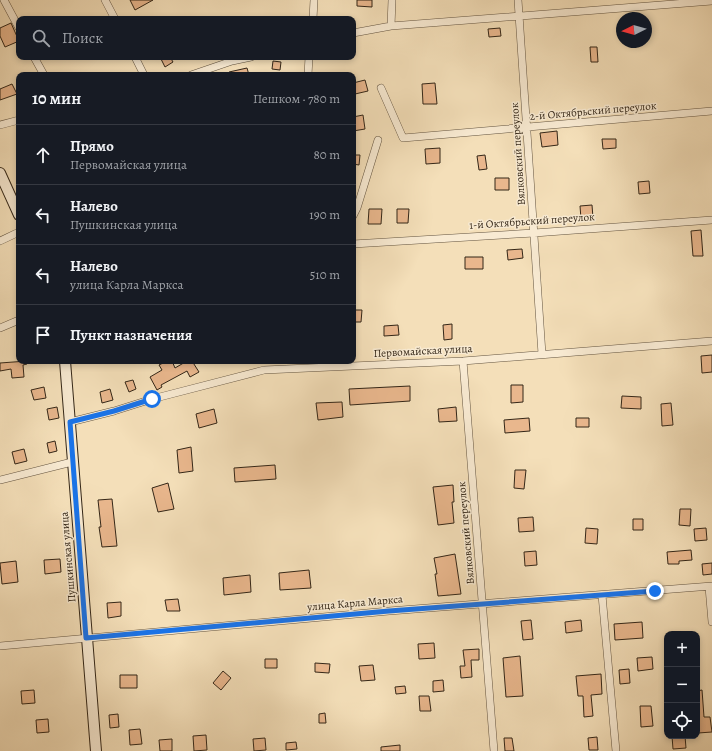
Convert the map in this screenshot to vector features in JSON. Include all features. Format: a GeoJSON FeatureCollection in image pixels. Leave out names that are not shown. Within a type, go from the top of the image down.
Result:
{"type":"FeatureCollection","features":[{"type":"Feature","properties":{"kind":"street"},"geometry":{"type":"LineString","coordinates":[[4,0],[16,22]]}},
{"type":"Feature","properties":{"kind":"street"},"geometry":{"type":"LineString","coordinates":[[105,0],[113,16]]}},
{"type":"Feature","properties":{"kind":"street"},"geometry":{"type":"LineString","coordinates":[[313,16],[314,0]]}},
{"type":"Feature","properties":{"kind":"street"},"geometry":{"type":"LineString","coordinates":[[391,26],[392,0]]}},
{"type":"Feature","properties":{"kind":"street","name":"Вялковский переулок"},"geometry":{"type":"LineString","coordinates":[[518,0],[542,354]]}},
{"type":"Feature","properties":{"kind":"street"},"geometry":{"type":"LineString","coordinates":[[356,32],[391,26],[712,1]]}},
{"type":"Feature","properties":{"kind":"street"},"geometry":{"type":"LineString","coordinates":[[36,60],[42,72]]}},
{"type":"Feature","properties":{"kind":"street"},"geometry":{"type":"LineString","coordinates":[[136,60],[142,72]]}},
{"type":"Feature","properties":{"kind":"street"},"geometry":{"type":"LineString","coordinates":[[200,72],[237,60]]}},
{"type":"Feature","properties":{"kind":"street"},"geometry":{"type":"LineString","coordinates":[[308,72],[309,60]]}},
{"type":"Feature","properties":{"kind":"street","name":"2-й Октябрьский переулок"},"geometry":{"type":"LineString","coordinates":[[381,88],[403,138],[712,111]]}},
{"type":"Feature","properties":{"kind":"street"},"geometry":{"type":"LineString","coordinates":[[0,125],[16,121]]}},
{"type":"Feature","properties":{"kind":"street"},"geometry":{"type":"LineString","coordinates":[[356,207],[378,140]]}},
{"type":"Feature","properties":{"kind":"street"},"geometry":{"type":"LineString","coordinates":[[0,173],[16,208]]}},
{"type":"Feature","properties":{"kind":"street","name":"1-й Октябрьский переулок"},"geometry":{"type":"LineString","coordinates":[[356,244],[712,220]]}},
{"type":"Feature","properties":{"kind":"street"},"geometry":{"type":"LineString","coordinates":[[0,241],[16,233]]}},
{"type":"Feature","properties":{"kind":"street"},"geometry":{"type":"LineString","coordinates":[[0,328],[16,321]]}},
{"type":"Feature","properties":{"kind":"street","name":"Первомайская улица"},"geometry":{"type":"LineString","coordinates":[[70,422],[264,370],[463,361],[712,341]]}},
{"type":"Feature","properties":{"kind":"street","name":"Вялковский переулок"},"geometry":{"type":"LineString","coordinates":[[463,361],[494,751]]}},
{"type":"Feature","properties":{"kind":"street","name":"Пушкинская улица"},"geometry":{"type":"LineString","coordinates":[[65,364],[96,751]]}},
{"type":"Feature","properties":{"kind":"street"},"geometry":{"type":"LineString","coordinates":[[0,480],[72,462]]}},
{"type":"Feature","properties":{"kind":"street"},"geometry":{"type":"LineString","coordinates":[[711,586],[712,622]]}},
{"type":"Feature","properties":{"kind":"street","name":"улица Карла Маркса"},"geometry":{"type":"LineString","coordinates":[[0,646],[483,603],[711,586]]}},
{"type":"Feature","properties":{"kind":"street"},"geometry":{"type":"LineString","coordinates":[[602,594],[616,751]]}},
{"type":"Feature","properties":{"kind":"building"},"geometry":{"type":"Polygon","coordinates":[[[130,0],[153,0],[135,10],[130,0]]]}},
{"type":"Feature","properties":{"kind":"building"},"geometry":{"type":"Polygon","coordinates":[[[357,0],[372,0],[372,7],[357,6],[357,0]]]}},
{"type":"Feature","properties":{"kind":"building"},"geometry":{"type":"Polygon","coordinates":[[[11,23],[16,34],[16,42],[5,47],[0,36],[0,28],[11,23]]]}},
{"type":"Feature","properties":{"kind":"building"},"geometry":{"type":"Polygon","coordinates":[[[500,28],[501,36],[489,37],[488,29],[500,28]]]}},
{"type":"Feature","properties":{"kind":"building"},"geometry":{"type":"Polygon","coordinates":[[[590,47],[597,47],[598,62],[591,62],[590,47]]]}},
{"type":"Feature","properties":{"kind":"building"},"geometry":{"type":"Polygon","coordinates":[[[162,60],[172,60],[173,62],[165,67],[162,60]]]}},
{"type":"Feature","properties":{"kind":"building"},"geometry":{"type":"Polygon","coordinates":[[[273,61],[281,62],[280,70],[272,69],[273,61]]]}},
{"type":"Feature","properties":{"kind":"building"},"geometry":{"type":"Polygon","coordinates":[[[247,68],[248,72],[229,72],[247,68]]]}},
{"type":"Feature","properties":{"kind":"building"},"geometry":{"type":"Polygon","coordinates":[[[365,80],[368,91],[356,94],[356,82],[365,80]]]}},
{"type":"Feature","properties":{"kind":"building"},"geometry":{"type":"Polygon","coordinates":[[[435,83],[437,104],[423,104],[422,84],[435,83]]]}},
{"type":"Feature","properties":{"kind":"building"},"geometry":{"type":"Polygon","coordinates":[[[12,84],[16,94],[0,100],[0,89],[12,84]]]}},
{"type":"Feature","properties":{"kind":"building"},"geometry":{"type":"Polygon","coordinates":[[[363,115],[365,129],[356,130],[356,116],[363,115]]]}},
{"type":"Feature","properties":{"kind":"building"},"geometry":{"type":"Polygon","coordinates":[[[557,131],[558,145],[542,147],[540,133],[557,131]]]}},
{"type":"Feature","properties":{"kind":"building"},"geometry":{"type":"Polygon","coordinates":[[[602,139],[616,139],[616,148],[603,149],[602,139]]]}},
{"type":"Feature","properties":{"kind":"building"},"geometry":{"type":"Polygon","coordinates":[[[440,148],[440,163],[426,164],[425,149],[440,148]]]}},
{"type":"Feature","properties":{"kind":"building"},"geometry":{"type":"Polygon","coordinates":[[[356,155],[360,155],[359,165],[356,164],[356,155]]]}},
{"type":"Feature","properties":{"kind":"building"},"geometry":{"type":"Polygon","coordinates":[[[485,155],[487,169],[479,170],[477,156],[485,155]]]}},
{"type":"Feature","properties":{"kind":"building"},"geometry":{"type":"Polygon","coordinates":[[[495,178],[509,178],[509,190],[495,190],[495,178]]]}},
{"type":"Feature","properties":{"kind":"building"},"geometry":{"type":"Polygon","coordinates":[[[649,181],[650,193],[639,194],[638,182],[649,181]]]}},
{"type":"Feature","properties":{"kind":"building"},"geometry":{"type":"Polygon","coordinates":[[[592,205],[593,218],[581,219],[580,206],[592,205]]]}},
{"type":"Feature","properties":{"kind":"building"},"geometry":{"type":"Polygon","coordinates":[[[369,209],[382,209],[381,224],[368,224],[369,209]]]}},
{"type":"Feature","properties":{"kind":"building"},"geometry":{"type":"Polygon","coordinates":[[[397,209],[409,209],[408,223],[397,223],[397,209]]]}},
{"type":"Feature","properties":{"kind":"building"},"geometry":{"type":"Polygon","coordinates":[[[701,230],[703,256],[693,256],[691,231],[701,230]]]}},
{"type":"Feature","properties":{"kind":"building"},"geometry":{"type":"Polygon","coordinates":[[[522,249],[523,258],[508,260],[507,250],[522,249]]]}},
{"type":"Feature","properties":{"kind":"building"},"geometry":{"type":"Polygon","coordinates":[[[465,257],[483,257],[483,269],[465,269],[465,257]]]}},
{"type":"Feature","properties":{"kind":"building"},"geometry":{"type":"Polygon","coordinates":[[[356,310],[362,310],[361,322],[356,322],[356,310]]]}},
{"type":"Feature","properties":{"kind":"building"},"geometry":{"type":"Polygon","coordinates":[[[452,324],[452,339],[444,340],[443,325],[452,324]]]}},
{"type":"Feature","properties":{"kind":"building"},"geometry":{"type":"Polygon","coordinates":[[[398,325],[399,335],[384,336],[384,326],[398,325]]]}},
{"type":"Feature","properties":{"kind":"building"},"geometry":{"type":"Polygon","coordinates":[[[712,355],[712,372],[702,373],[701,356],[712,355]]]}},
{"type":"Feature","properties":{"kind":"building"},"geometry":{"type":"Polygon","coordinates":[[[16,362],[16,364],[27,364],[23,365],[24,377],[12,378],[11,369],[0,371],[0,363],[16,362]]]}},
{"type":"Feature","properties":{"kind":"building"},"geometry":{"type":"Polygon","coordinates":[[[173,364],[175,368],[182,364],[194,364],[199,372],[190,377],[187,371],[161,385],[162,387],[157,390],[150,377],[162,370],[159,365],[173,364]]]}},
{"type":"Feature","properties":{"kind":"building"},"geometry":{"type":"Polygon","coordinates":[[[133,380],[136,389],[129,392],[125,382],[133,380]]]}},
{"type":"Feature","properties":{"kind":"building"},"geometry":{"type":"Polygon","coordinates":[[[511,385],[523,385],[523,402],[511,403],[511,385]]]}},
{"type":"Feature","properties":{"kind":"building"},"geometry":{"type":"Polygon","coordinates":[[[410,386],[410,401],[350,405],[349,389],[410,386]]]}},
{"type":"Feature","properties":{"kind":"building"},"geometry":{"type":"Polygon","coordinates":[[[44,387],[46,398],[34,400],[31,390],[44,387]]]}},
{"type":"Feature","properties":{"kind":"building"},"geometry":{"type":"Polygon","coordinates":[[[110,389],[113,400],[102,403],[100,392],[110,389]]]}},
{"type":"Feature","properties":{"kind":"building"},"geometry":{"type":"Polygon","coordinates":[[[622,396],[641,397],[641,409],[621,408],[622,396]]]}},
{"type":"Feature","properties":{"kind":"building"},"geometry":{"type":"Polygon","coordinates":[[[342,402],[343,417],[318,420],[316,403],[342,402]]]}},
{"type":"Feature","properties":{"kind":"building"},"geometry":{"type":"Polygon","coordinates":[[[671,403],[673,425],[662,426],[661,404],[671,403]]]}},
{"type":"Feature","properties":{"kind":"building"},"geometry":{"type":"Polygon","coordinates":[[[57,407],[59,418],[49,420],[47,409],[57,407]]]}},
{"type":"Feature","properties":{"kind":"building"},"geometry":{"type":"Polygon","coordinates":[[[456,407],[457,421],[439,422],[438,409],[456,407]]]}},
{"type":"Feature","properties":{"kind":"building"},"geometry":{"type":"Polygon","coordinates":[[[214,409],[217,423],[199,428],[196,414],[214,409]]]}},
{"type":"Feature","properties":{"kind":"building"},"geometry":{"type":"Polygon","coordinates":[[[529,418],[530,431],[505,433],[504,420],[529,418]]]}},
{"type":"Feature","properties":{"kind":"building"},"geometry":{"type":"Polygon","coordinates":[[[576,418],[589,418],[589,427],[576,427],[576,418]]]}},
{"type":"Feature","properties":{"kind":"building"},"geometry":{"type":"Polygon","coordinates":[[[55,441],[57,451],[49,453],[47,443],[55,441]]]}},
{"type":"Feature","properties":{"kind":"building"},"geometry":{"type":"Polygon","coordinates":[[[191,447],[193,471],[179,473],[177,450],[191,447]]]}},
{"type":"Feature","properties":{"kind":"building"},"geometry":{"type":"Polygon","coordinates":[[[24,449],[27,461],[15,464],[12,452],[24,449]]]}},
{"type":"Feature","properties":{"kind":"building"},"geometry":{"type":"Polygon","coordinates":[[[275,465],[276,479],[235,482],[234,468],[275,465]]]}},
{"type":"Feature","properties":{"kind":"building"},"geometry":{"type":"Polygon","coordinates":[[[515,470],[526,470],[524,489],[514,488],[515,470]]]}},
{"type":"Feature","properties":{"kind":"building"},"geometry":{"type":"Polygon","coordinates":[[[168,483],[174,509],[158,512],[152,488],[168,483]]]}},
{"type":"Feature","properties":{"kind":"building"},"geometry":{"type":"Polygon","coordinates":[[[453,485],[454,502],[452,502],[454,523],[438,525],[433,487],[453,485]]]}},
{"type":"Feature","properties":{"kind":"building"},"geometry":{"type":"Polygon","coordinates":[[[112,499],[117,546],[102,547],[99,527],[101,527],[98,500],[112,499]]]}},
{"type":"Feature","properties":{"kind":"building"},"geometry":{"type":"Polygon","coordinates":[[[680,509],[691,509],[690,526],[679,525],[680,509]]]}},
{"type":"Feature","properties":{"kind":"building"},"geometry":{"type":"Polygon","coordinates":[[[533,517],[534,531],[519,532],[518,518],[533,517]]]}},
{"type":"Feature","properties":{"kind":"building"},"geometry":{"type":"Polygon","coordinates":[[[633,519],[643,519],[643,530],[633,530],[633,519]]]}},
{"type":"Feature","properties":{"kind":"building"},"geometry":{"type":"Polygon","coordinates":[[[586,528],[598,529],[597,544],[585,543],[586,528]]]}},
{"type":"Feature","properties":{"kind":"building"},"geometry":{"type":"Polygon","coordinates":[[[706,528],[707,540],[695,541],[694,529],[706,528]]]}},
{"type":"Feature","properties":{"kind":"building"},"geometry":{"type":"Polygon","coordinates":[[[691,550],[692,560],[679,561],[679,564],[668,564],[667,552],[691,550]]]}},
{"type":"Feature","properties":{"kind":"building"},"geometry":{"type":"Polygon","coordinates":[[[536,551],[537,565],[525,566],[524,552],[536,551]]]}},
{"type":"Feature","properties":{"kind":"building"},"geometry":{"type":"Polygon","coordinates":[[[455,554],[461,594],[438,596],[435,574],[437,574],[434,558],[455,554]]]}},
{"type":"Feature","properties":{"kind":"building"},"geometry":{"type":"Polygon","coordinates":[[[60,559],[61,572],[45,574],[44,560],[60,559]]]}},
{"type":"Feature","properties":{"kind":"building"},"geometry":{"type":"Polygon","coordinates":[[[16,561],[18,582],[2,584],[0,563],[16,561]]]}},
{"type":"Feature","properties":{"kind":"building"},"geometry":{"type":"Polygon","coordinates":[[[712,563],[712,574],[703,575],[702,564],[712,563]]]}},
{"type":"Feature","properties":{"kind":"building"},"geometry":{"type":"Polygon","coordinates":[[[309,570],[311,588],[280,590],[279,573],[309,570]]]}},
{"type":"Feature","properties":{"kind":"building"},"geometry":{"type":"Polygon","coordinates":[[[250,575],[251,592],[224,595],[223,578],[250,575]]]}},
{"type":"Feature","properties":{"kind":"building"},"geometry":{"type":"Polygon","coordinates":[[[178,599],[180,611],[167,611],[165,600],[178,599]]]}},
{"type":"Feature","properties":{"kind":"building"},"geometry":{"type":"Polygon","coordinates":[[[121,602],[121,616],[108,618],[107,603],[121,602]]]}},
{"type":"Feature","properties":{"kind":"building"},"geometry":{"type":"Polygon","coordinates":[[[531,620],[533,639],[523,640],[521,621],[531,620]]]}},
{"type":"Feature","properties":{"kind":"building"},"geometry":{"type":"Polygon","coordinates":[[[581,620],[582,631],[566,633],[565,622],[581,620]]]}},
{"type":"Feature","properties":{"kind":"building"},"geometry":{"type":"Polygon","coordinates":[[[642,622],[643,638],[615,640],[614,624],[642,622]]]}},
{"type":"Feature","properties":{"kind":"building"},"geometry":{"type":"Polygon","coordinates":[[[434,643],[435,658],[419,659],[418,644],[434,643]]]}},
{"type":"Feature","properties":{"kind":"building"},"geometry":{"type":"Polygon","coordinates":[[[479,649],[479,660],[471,660],[472,677],[461,678],[460,666],[465,666],[463,650],[479,649]]]}},
{"type":"Feature","properties":{"kind":"building"},"geometry":{"type":"Polygon","coordinates":[[[520,656],[523,696],[506,697],[503,658],[520,656]]]}},
{"type":"Feature","properties":{"kind":"building"},"geometry":{"type":"Polygon","coordinates":[[[652,657],[653,669],[638,671],[637,658],[652,657]]]}},
{"type":"Feature","properties":{"kind":"building"},"geometry":{"type":"Polygon","coordinates":[[[265,659],[277,659],[277,668],[265,668],[265,659]]]}},
{"type":"Feature","properties":{"kind":"building"},"geometry":{"type":"Polygon","coordinates":[[[315,663],[330,664],[329,673],[315,672],[315,663]]]}},
{"type":"Feature","properties":{"kind":"building"},"geometry":{"type":"Polygon","coordinates":[[[373,665],[375,680],[361,681],[359,666],[373,665]]]}},
{"type":"Feature","properties":{"kind":"building"},"geometry":{"type":"Polygon","coordinates":[[[629,669],[630,683],[620,684],[619,670],[629,669]]]}},
{"type":"Feature","properties":{"kind":"building"},"geometry":{"type":"Polygon","coordinates":[[[223,671],[231,678],[221,690],[213,683],[223,671]]]}},
{"type":"Feature","properties":{"kind":"building"},"geometry":{"type":"Polygon","coordinates":[[[601,674],[602,694],[591,695],[593,716],[584,717],[583,696],[578,696],[576,676],[601,674]]]}},
{"type":"Feature","properties":{"kind":"building"},"geometry":{"type":"Polygon","coordinates":[[[120,675],[137,675],[137,688],[120,688],[120,675]]]}},
{"type":"Feature","properties":{"kind":"building"},"geometry":{"type":"Polygon","coordinates":[[[443,680],[444,691],[433,692],[433,681],[443,680]]]}},
{"type":"Feature","properties":{"kind":"building"},"geometry":{"type":"Polygon","coordinates":[[[405,686],[406,693],[396,694],[395,687],[405,686]]]}},
{"type":"Feature","properties":{"kind":"building"},"geometry":{"type":"Polygon","coordinates":[[[34,690],[35,703],[22,704],[21,691],[34,690]]]}},
{"type":"Feature","properties":{"kind":"building"},"geometry":{"type":"Polygon","coordinates":[[[700,690],[702,690],[704,717],[710,717],[712,732],[700,733],[700,690]]]}},
{"type":"Feature","properties":{"kind":"building"},"geometry":{"type":"Polygon","coordinates":[[[419,696],[429,696],[431,711],[420,711],[419,696]]]}},
{"type":"Feature","properties":{"kind":"building"},"geometry":{"type":"Polygon","coordinates":[[[640,706],[651,706],[653,726],[641,727],[640,706]]]}},
{"type":"Feature","properties":{"kind":"building"},"geometry":{"type":"Polygon","coordinates":[[[325,713],[326,723],[319,723],[319,714],[325,713]]]}},
{"type":"Feature","properties":{"kind":"building"},"geometry":{"type":"Polygon","coordinates":[[[118,714],[119,727],[110,728],[109,715],[118,714]]]}},
{"type":"Feature","properties":{"kind":"building"},"geometry":{"type":"Polygon","coordinates":[[[48,719],[49,732],[37,733],[36,720],[48,719]]]}},
{"type":"Feature","properties":{"kind":"building"},"geometry":{"type":"Polygon","coordinates":[[[140,729],[142,744],[130,745],[129,730],[140,729]]]}},
{"type":"Feature","properties":{"kind":"building"},"geometry":{"type":"Polygon","coordinates":[[[206,735],[207,750],[194,751],[193,736],[206,735]]]}},
{"type":"Feature","properties":{"kind":"building"},"geometry":{"type":"Polygon","coordinates":[[[597,737],[598,750],[589,750],[588,738],[597,737]]]}},
{"type":"Feature","properties":{"kind":"building"},"geometry":{"type":"Polygon","coordinates":[[[265,738],[266,750],[254,751],[253,739],[265,738]]]}},
{"type":"Feature","properties":{"kind":"building"},"geometry":{"type":"Polygon","coordinates":[[[504,738],[512,738],[514,751],[505,751],[504,738]]]}},
{"type":"Feature","properties":{"kind":"building"},"geometry":{"type":"Polygon","coordinates":[[[172,739],[172,751],[160,751],[159,740],[172,739]]]}},
{"type":"Feature","properties":{"kind":"building"},"geometry":{"type":"Polygon","coordinates":[[[672,739],[685,739],[686,748],[673,749],[672,739]]]}},
{"type":"Feature","properties":{"kind":"building"},"geometry":{"type":"Polygon","coordinates":[[[296,742],[297,749],[286,750],[286,743],[296,742]]]}},
{"type":"Feature","properties":{"kind":"building"},"geometry":{"type":"Polygon","coordinates":[[[400,745],[400,751],[381,751],[381,747],[400,745]]]}},
{"type":"Feature","properties":{"kind":"route"},"geometry":{"type":"LineString","coordinates":[[152,399],[114,411],[70,422],[86,638],[483,603],[655,591]]}}]}
